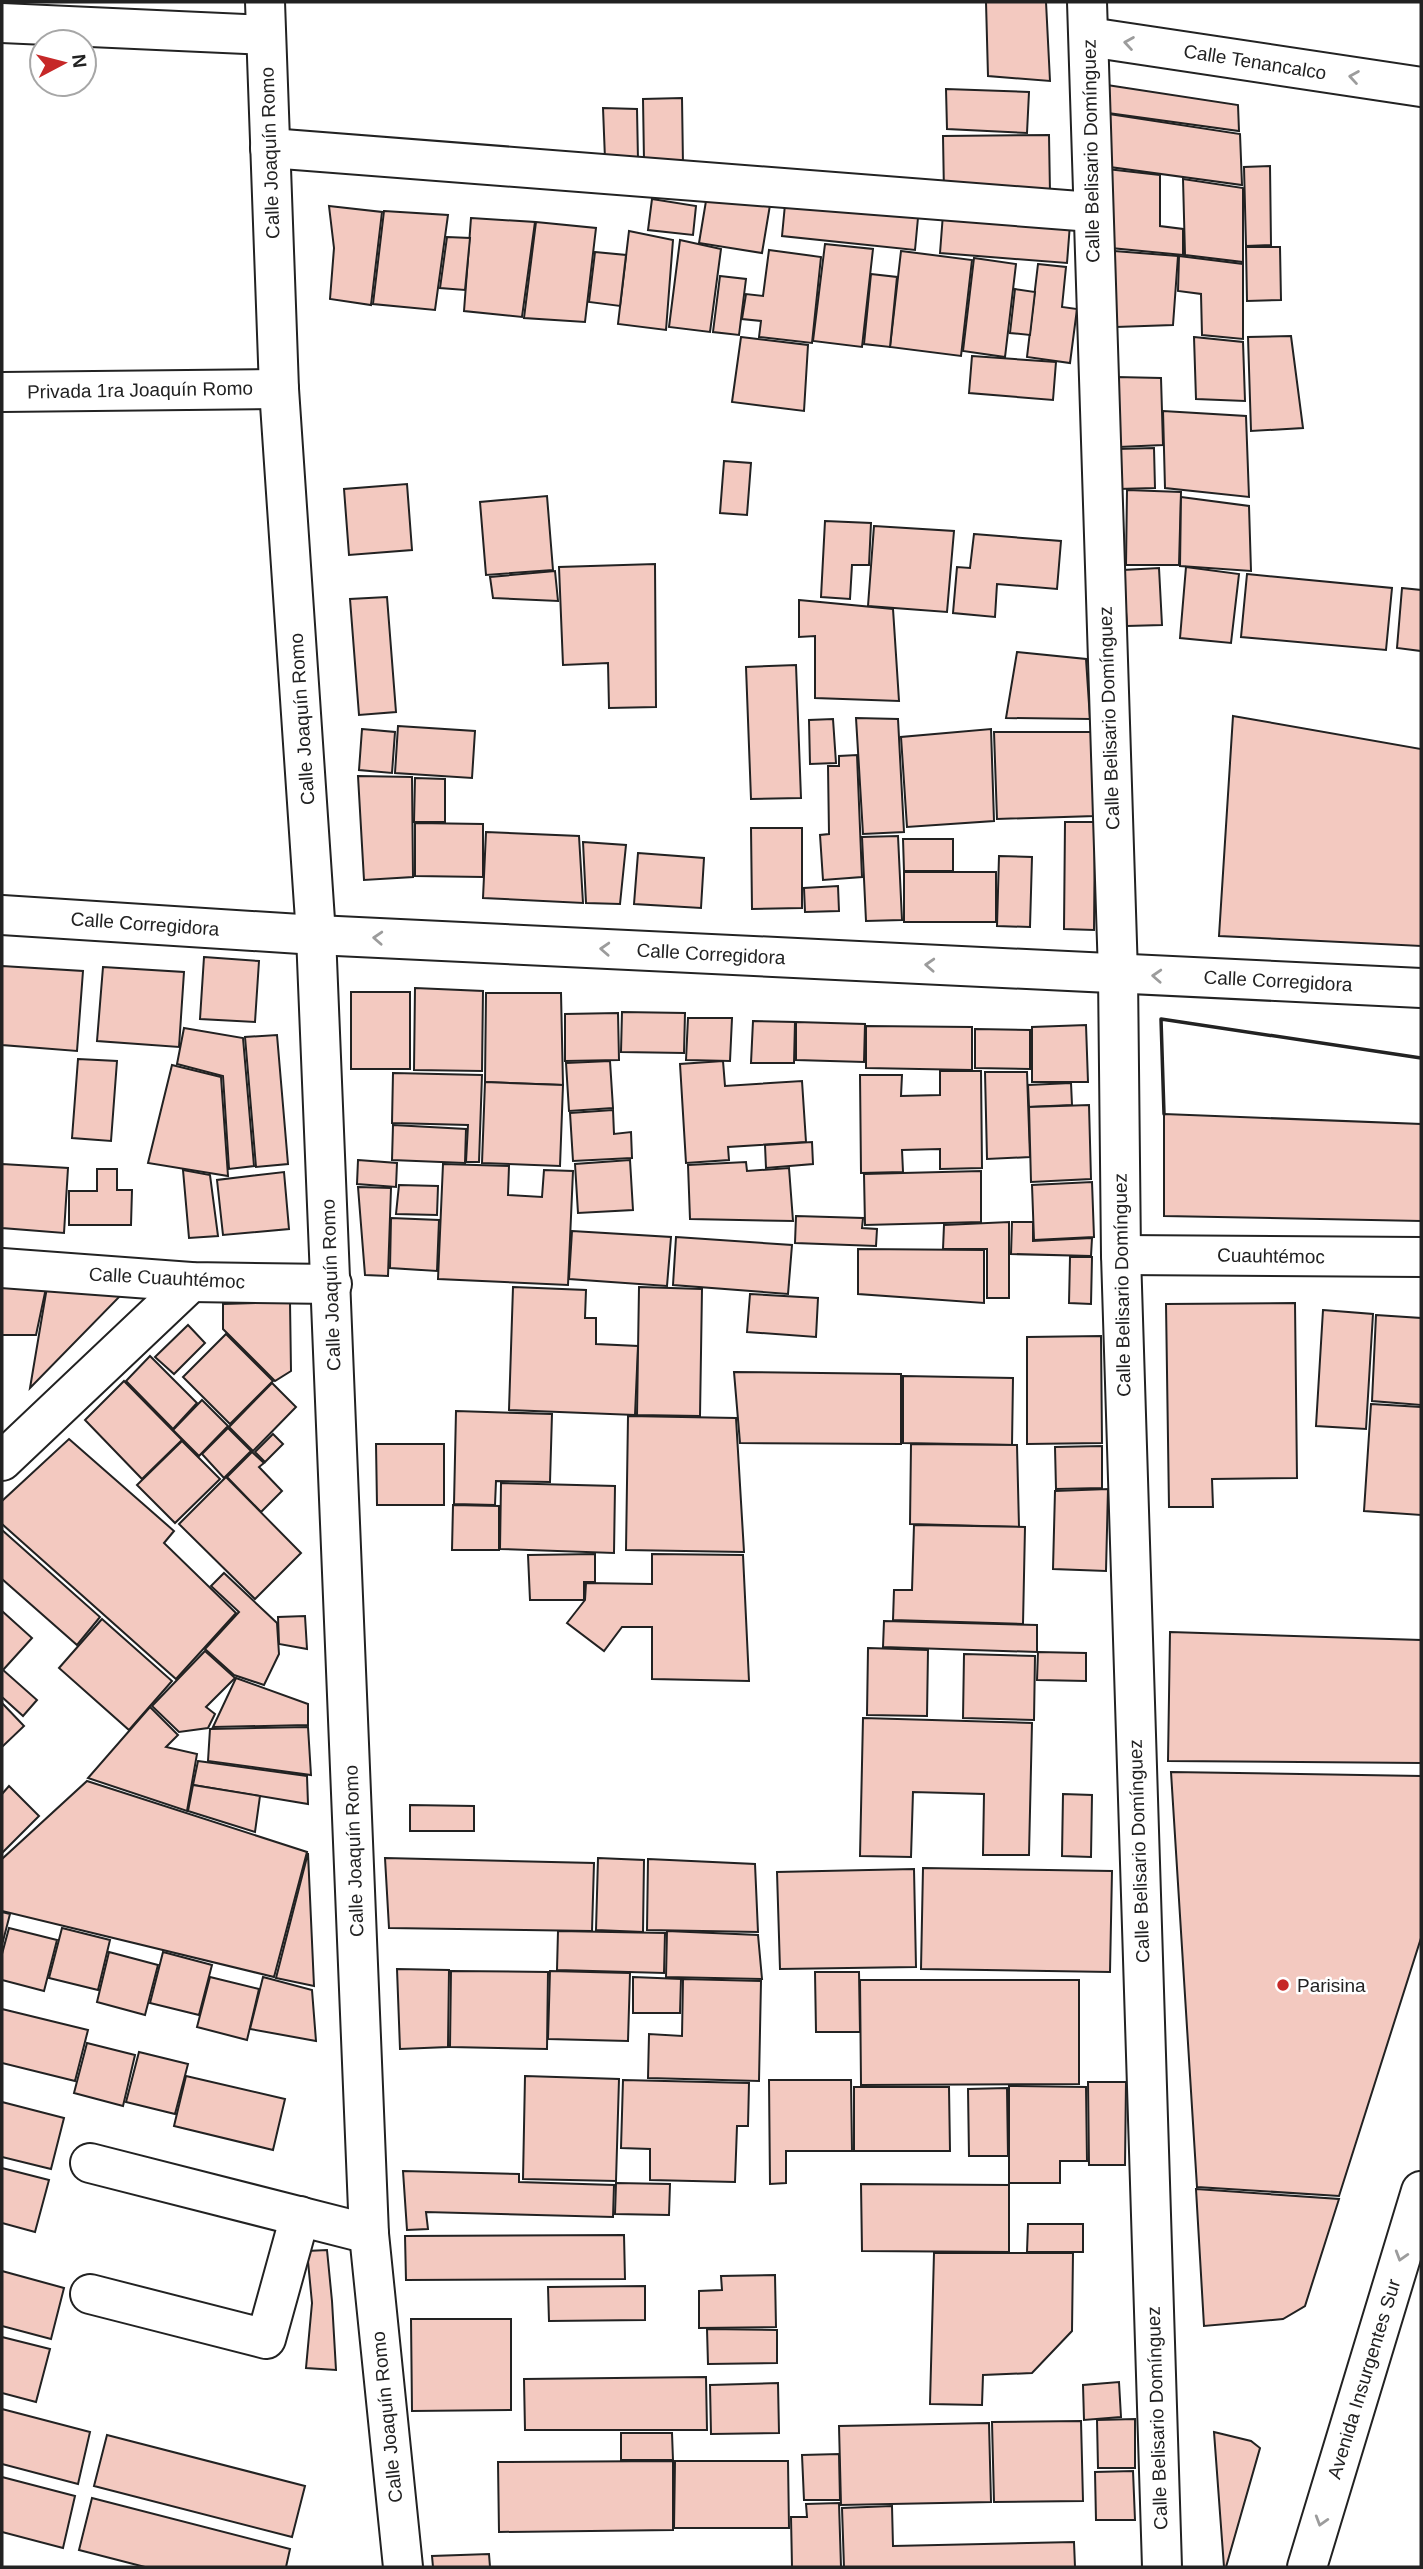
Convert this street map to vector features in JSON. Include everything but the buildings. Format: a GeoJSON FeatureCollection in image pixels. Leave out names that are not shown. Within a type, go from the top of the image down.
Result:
{"type":"FeatureCollection","features":[{"type":"Feature","properties":{"kind":"street"},"geometry":{"type":"LineString","coordinates":[[2,23],[265,18]]}},
{"type":"Feature","properties":{"kind":"street","name":"Calle Joaquín Romo"},"geometry":{"type":"LineString","coordinates":[[265,18],[279,388],[316,935],[369,2234],[402,2567]]}},
{"type":"Feature","properties":{"kind":"street","name":"Calle Tenancalco"},"geometry":{"type":"LineString","coordinates":[[1088,19],[1421,87]]}},
{"type":"Feature","properties":{"kind":"street","name":"Calle Belisario Domínguez"},"geometry":{"type":"LineString","coordinates":[[1088,19],[1118,974],[1121,1255],[1161,2567]]}},
{"type":"Feature","properties":{"kind":"street"},"geometry":{"type":"LineString","coordinates":[[270,148],[1092,212]]}},
{"type":"Feature","properties":{"kind":"street","name":"Privada 1ra Joaquín Romo"},"geometry":{"type":"LineString","coordinates":[[2,392],[279,388]]}},
{"type":"Feature","properties":{"kind":"street","name":"Calle Corregidora"},"geometry":{"type":"LineString","coordinates":[[2,915],[316,935],[1421,988]]}},
{"type":"Feature","properties":{"kind":"street","name":"Cuauhtémoc"},"geometry":{"type":"LineString","coordinates":[[1121,1255],[1421,1257]]}},
{"type":"Feature","properties":{"kind":"street","name":"Calle Cuauhtémoc"},"geometry":{"type":"LineString","coordinates":[[2,1268],[191,1282],[332,1284]]}},
{"type":"Feature","properties":{"kind":"street"},"geometry":{"type":"LineString","coordinates":[[2,1461],[191,1282]]}},
{"type":"Feature","properties":{"kind":"street"},"geometry":{"type":"LineString","coordinates":[[90,2163],[369,2234]]}},
{"type":"Feature","properties":{"kind":"street","name":"Avenida Insurgentes Sur"},"geometry":{"type":"LineString","coordinates":[[1307,2567],[1421,2191]]}},
{"type":"Feature","properties":{"kind":"street"},"geometry":{"type":"LineString","coordinates":[[90,2294],[266,2339],[300,2216]]}},
{"type":"Feature","properties":{"kind":"wall"},"geometry":{"type":"LineString","coordinates":[[1164,1114],[1161,1019],[1421,1058]]}},
{"type":"Feature","properties":{"kind":"place","name":"Parisina"},"geometry":{"type":"Point","coordinates":[1283,1985]}}]}
